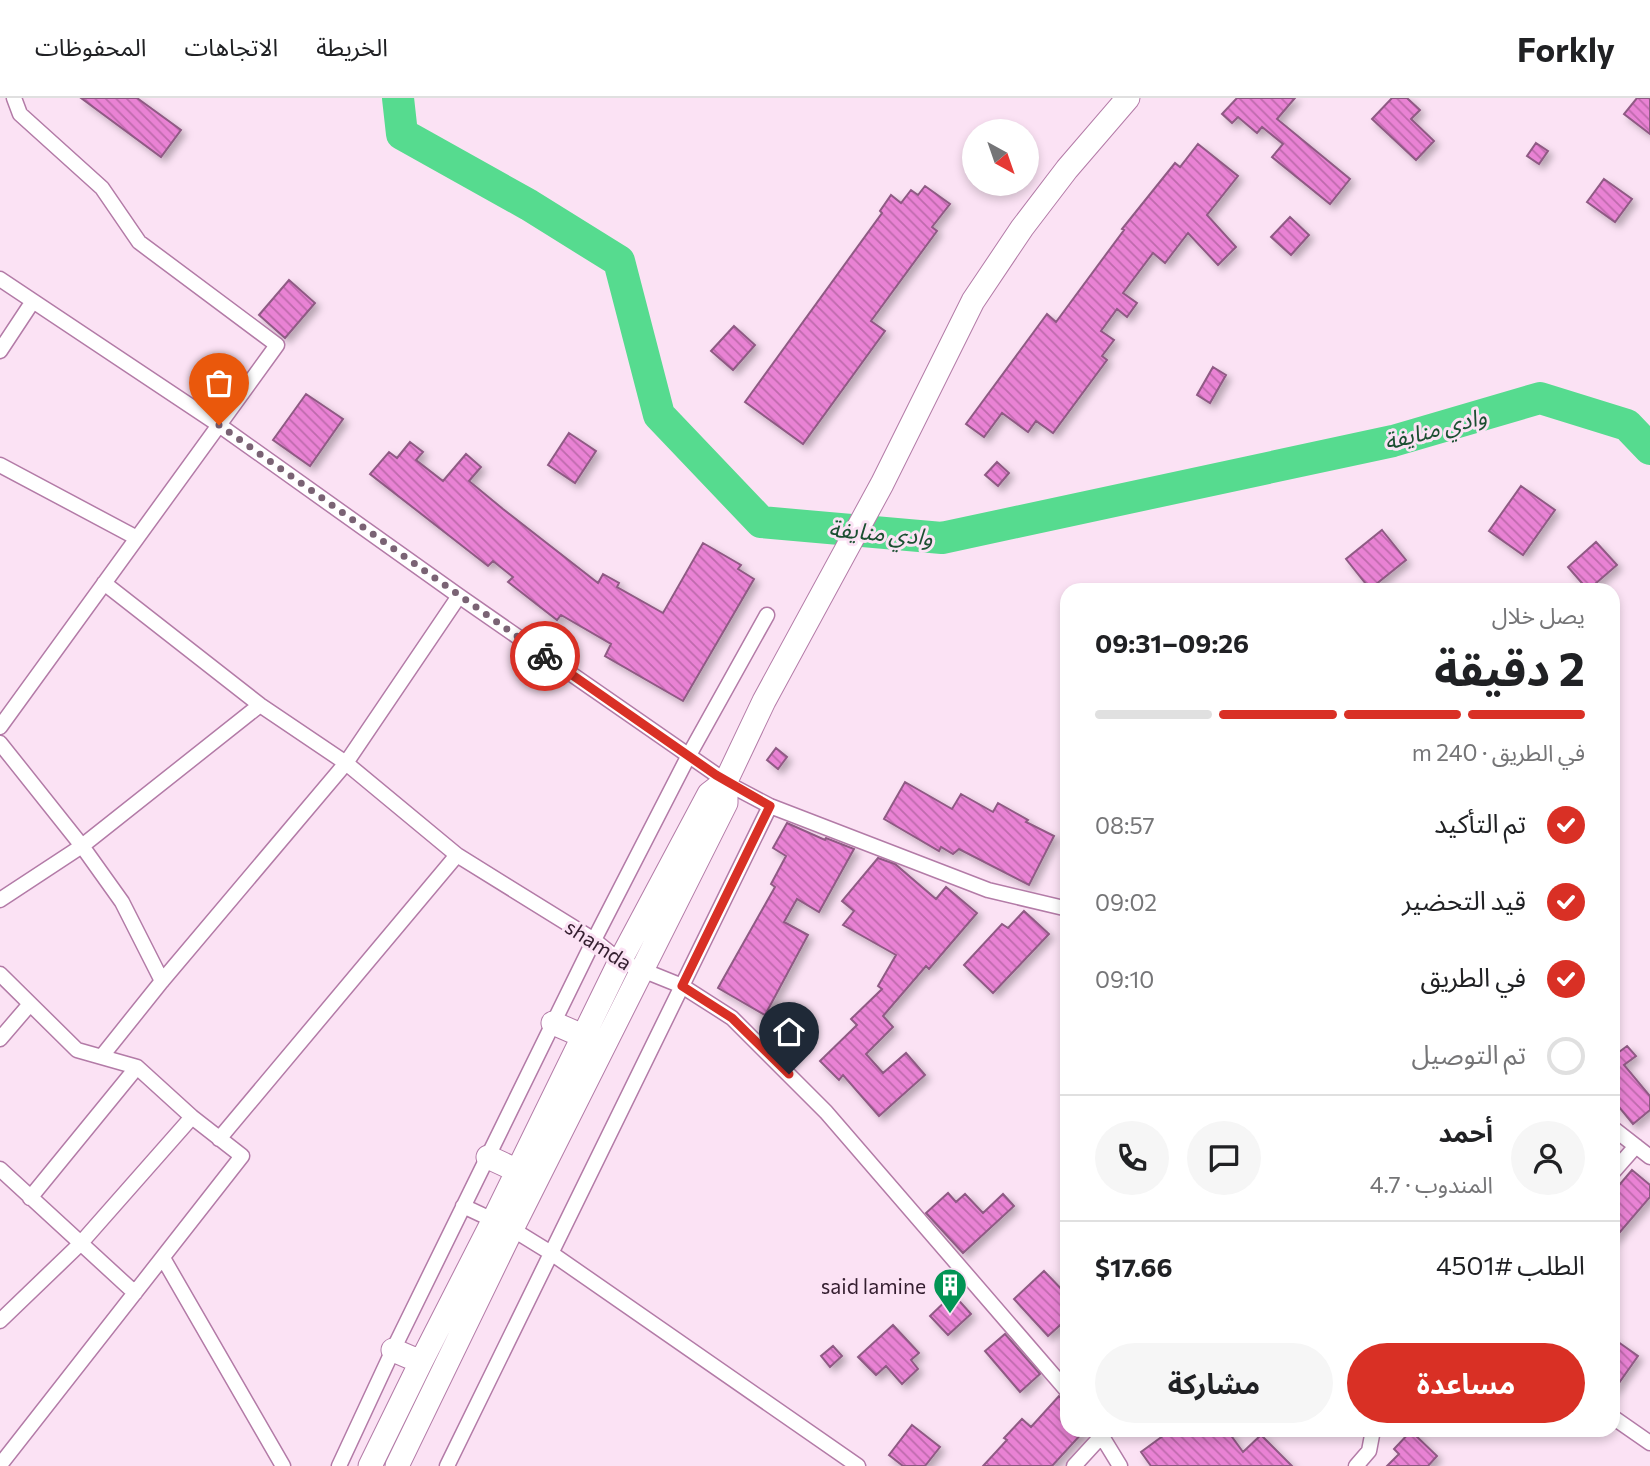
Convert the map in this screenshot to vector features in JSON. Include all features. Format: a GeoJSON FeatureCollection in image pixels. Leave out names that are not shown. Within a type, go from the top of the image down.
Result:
{"type":"FeatureCollection","features":[{"type":"Feature","properties":{"kind":"main road"},"geometry":{"type":"LineString","coordinates":[[370,1466],[421,1362],[503,1225],[642,971],[726,803],[726,781],[764,701],[882,484],[973,301],[1022,228],[1067,169],[1128,98]]}},
{"type":"Feature","properties":{"kind":"main road"},"geometry":{"type":"LineString","coordinates":[[397,1466],[503,1225],[518,1171],[620,961],[709,794],[726,781]]}},
{"type":"Feature","properties":{"kind":"main road"},"geometry":{"type":"LineString","coordinates":[[553,1023],[583,1037]]}},
{"type":"Feature","properties":{"kind":"main road"},"geometry":{"type":"LineString","coordinates":[[488,1157],[518,1171]]}},
{"type":"Feature","properties":{"kind":"main road"},"geometry":{"type":"LineString","coordinates":[[393,1350],[421,1362]]}},
{"type":"Feature","properties":{"kind":"street"},"geometry":{"type":"LineString","coordinates":[[0,727],[276,345],[139,242],[102,188],[20,114],[14,98]]}},
{"type":"Feature","properties":{"kind":"street"},"geometry":{"type":"LineString","coordinates":[[0,279],[219,425],[726,781],[770,806],[988,890],[1060,907]]}},
{"type":"Feature","properties":{"kind":"street"},"geometry":{"type":"LineString","coordinates":[[0,351],[33,301]]}},
{"type":"Feature","properties":{"kind":"street"},"geometry":{"type":"LineString","coordinates":[[0,465],[137,538]]}},
{"type":"Feature","properties":{"kind":"street","name":"shamda"},"geometry":{"type":"LineString","coordinates":[[104,583],[260,705],[346,763],[457,855],[594,940],[620,961],[682,986],[732,1018],[826,1112],[1060,1383]]}},
{"type":"Feature","properties":{"kind":"street"},"geometry":{"type":"LineString","coordinates":[[102,1056],[346,763],[459,596]]}},
{"type":"Feature","properties":{"kind":"street"},"geometry":{"type":"LineString","coordinates":[[339,1466],[594,940],[689,755],[767,615]]}},
{"type":"Feature","properties":{"kind":"street"},"geometry":{"type":"LineString","coordinates":[[0,900],[82,846],[260,705]]}},
{"type":"Feature","properties":{"kind":"street"},"geometry":{"type":"LineString","coordinates":[[0,743],[82,846],[122,902],[162,981]]}},
{"type":"Feature","properties":{"kind":"street"},"geometry":{"type":"LineString","coordinates":[[447,1466],[770,806]]}},
{"type":"Feature","properties":{"kind":"street"},"geometry":{"type":"LineString","coordinates":[[219,1139],[457,855]]}},
{"type":"Feature","properties":{"kind":"street"},"geometry":{"type":"LineString","coordinates":[[0,974],[77,1050],[137,1067],[192,1117],[242,1156],[0,1465]]}},
{"type":"Feature","properties":{"kind":"street"},"geometry":{"type":"LineString","coordinates":[[0,1039],[30,1004]]}},
{"type":"Feature","properties":{"kind":"street"},"geometry":{"type":"LineString","coordinates":[[30,1198],[137,1067]]}},
{"type":"Feature","properties":{"kind":"street"},"geometry":{"type":"LineString","coordinates":[[0,1321],[80,1244],[192,1117]]}},
{"type":"Feature","properties":{"kind":"street"},"geometry":{"type":"LineString","coordinates":[[1620,1134],[1650,1157]]}},
{"type":"Feature","properties":{"kind":"street"},"geometry":{"type":"LineString","coordinates":[[1620,1164],[1636,1146]]}},
{"type":"Feature","properties":{"kind":"street"},"geometry":{"type":"LineString","coordinates":[[0,1169],[135,1293]]}},
{"type":"Feature","properties":{"kind":"street"},"geometry":{"type":"LineString","coordinates":[[463,1206],[551,1253],[858,1466]]}},
{"type":"Feature","properties":{"kind":"street"},"geometry":{"type":"LineString","coordinates":[[163,1258],[284,1466]]}},
{"type":"Feature","properties":{"kind":"street"},"geometry":{"type":"LineString","coordinates":[[1620,1422],[1650,1443]]}},
{"type":"Feature","properties":{"kind":"street"},"geometry":{"type":"LineString","coordinates":[[1074,1466],[1099,1437]]}},
{"type":"Feature","properties":{"kind":"street"},"geometry":{"type":"LineString","coordinates":[[1106,1437],[1121,1466]]}},
{"type":"Feature","properties":{"kind":"street"},"geometry":{"type":"LineString","coordinates":[[1356,1466],[1369,1451],[1372,1437]]}},
{"type":"Feature","properties":{"kind":"building"},"geometry":{"type":"Polygon","coordinates":[[[81,98],[137,98],[181,130],[161,157],[81,98]]]}},
{"type":"Feature","properties":{"kind":"building"},"geometry":{"type":"Polygon","coordinates":[[[1237,98],[1295,98],[1277,119],[1350,179],[1330,204],[1272,157],[1283,144],[1262,127],[1257,133],[1238,117],[1232,123],[1222,114],[1237,98]]]}},
{"type":"Feature","properties":{"kind":"building"},"geometry":{"type":"Polygon","coordinates":[[[1392,98],[1407,98],[1420,110],[1411,119],[1434,141],[1416,160],[1372,119],[1392,98]]]}},
{"type":"Feature","properties":{"kind":"building"},"geometry":{"type":"Polygon","coordinates":[[[1637,98],[1650,98],[1650,134],[1624,114],[1637,98]]]}},
{"type":"Feature","properties":{"kind":"building"},"geometry":{"type":"Polygon","coordinates":[[[1536,143],[1548,151],[1539,164],[1527,156],[1536,143]]]}},
{"type":"Feature","properties":{"kind":"building"},"geometry":{"type":"Polygon","coordinates":[[[1198,144],[1238,176],[1207,215],[1236,247],[1218,265],[1188,233],[1165,263],[1153,253],[1123,293],[1137,303],[1127,317],[1117,309],[1101,331],[1114,340],[1102,356],[1107,360],[1053,433],[1036,421],[1028,432],[1002,413],[984,437],[966,424],[1047,314],[1056,322],[1124,230],[1122,229],[1175,163],[1180,167],[1198,144]]]}},
{"type":"Feature","properties":{"kind":"building"},"geometry":{"type":"Polygon","coordinates":[[[1604,179],[1632,199],[1615,222],[1587,202],[1604,179]]]}},
{"type":"Feature","properties":{"kind":"building"},"geometry":{"type":"Polygon","coordinates":[[[925,186],[950,204],[932,227],[937,231],[871,321],[885,331],[803,444],[745,402],[882,213],[880,211],[891,195],[901,203],[911,190],[918,195],[925,186]]]}},
{"type":"Feature","properties":{"kind":"building"},"geometry":{"type":"Polygon","coordinates":[[[1290,217],[1309,235],[1291,255],[1271,237],[1290,217]]]}},
{"type":"Feature","properties":{"kind":"building"},"geometry":{"type":"Polygon","coordinates":[[[289,280],[315,303],[285,338],[259,315],[289,280]]]}},
{"type":"Feature","properties":{"kind":"building"},"geometry":{"type":"Polygon","coordinates":[[[734,326],[755,345],[733,370],[711,351],[734,326]]]}},
{"type":"Feature","properties":{"kind":"building"},"geometry":{"type":"Polygon","coordinates":[[[1213,367],[1226,375],[1210,403],[1197,395],[1213,367]]]}},
{"type":"Feature","properties":{"kind":"building"},"geometry":{"type":"Polygon","coordinates":[[[306,394],[343,419],[310,466],[273,440],[306,394]]]}},
{"type":"Feature","properties":{"kind":"building"},"geometry":{"type":"Polygon","coordinates":[[[569,433],[596,451],[575,483],[548,465],[569,433]]]}},
{"type":"Feature","properties":{"kind":"building"},"geometry":{"type":"Polygon","coordinates":[[[410,442],[423,452],[416,460],[443,481],[466,454],[481,467],[469,481],[503,509],[598,583],[603,574],[619,583],[617,587],[663,613],[703,543],[741,565],[738,569],[754,579],[683,701],[605,656],[611,644],[561,615],[557,620],[508,582],[513,577],[493,561],[488,566],[370,474],[389,452],[397,458],[410,442]]]}},
{"type":"Feature","properties":{"kind":"building"},"geometry":{"type":"Polygon","coordinates":[[[997,462],[1009,473],[998,486],[985,475],[997,462]]]}},
{"type":"Feature","properties":{"kind":"building"},"geometry":{"type":"Polygon","coordinates":[[[1521,486],[1555,510],[1523,555],[1489,531],[1521,486]]]}},
{"type":"Feature","properties":{"kind":"building"},"geometry":{"type":"Polygon","coordinates":[[[1382,530],[1406,560],[1377,583],[1365,583],[1346,559],[1382,530]]]}},
{"type":"Feature","properties":{"kind":"building"},"geometry":{"type":"Polygon","coordinates":[[[1596,542],[1617,565],[1596,583],[1582,583],[1568,567],[1596,542]]]}},
{"type":"Feature","properties":{"kind":"building"},"geometry":{"type":"Polygon","coordinates":[[[776,748],[787,757],[778,769],[767,760],[776,748]]]}},
{"type":"Feature","properties":{"kind":"building"},"geometry":{"type":"Polygon","coordinates":[[[905,782],[952,809],[961,794],[993,812],[998,803],[1028,820],[1026,822],[1054,836],[1029,885],[959,849],[953,854],[941,847],[939,851],[884,819],[905,782]]]}},
{"type":"Feature","properties":{"kind":"building"},"geometry":{"type":"Polygon","coordinates":[[[787,823],[825,840],[826,838],[854,849],[819,912],[797,899],[784,922],[808,935],[765,1015],[718,988],[775,887],[771,884],[786,856],[773,848],[787,823]]]}},
{"type":"Feature","properties":{"kind":"building"},"geometry":{"type":"Polygon","coordinates":[[[878,858],[895,864],[936,899],[946,887],[977,913],[929,969],[926,966],[883,1016],[893,1027],[866,1054],[883,1073],[906,1053],[925,1075],[879,1116],[843,1075],[839,1080],[820,1061],[857,1025],[851,1019],[882,989],[878,986],[896,955],[843,925],[854,911],[842,901],[878,858]]]}},
{"type":"Feature","properties":{"kind":"building"},"geometry":{"type":"Polygon","coordinates":[[[1024,911],[1049,934],[993,993],[964,965],[1002,924],[1008,928],[1024,911]]]}},
{"type":"Feature","properties":{"kind":"building"},"geometry":{"type":"Polygon","coordinates":[[[1627,1046],[1636,1056],[1624,1065],[1650,1096],[1650,1110],[1633,1124],[1620,1108],[1620,1051],[1627,1046]]]}},
{"type":"Feature","properties":{"kind":"building"},"geometry":{"type":"Polygon","coordinates":[[[1632,1170],[1650,1185],[1650,1197],[1620,1232],[1620,1184],[1632,1170]]]}},
{"type":"Feature","properties":{"kind":"building"},"geometry":{"type":"Polygon","coordinates":[[[948,1193],[956,1202],[965,1194],[983,1213],[1003,1194],[1014,1206],[963,1253],[926,1213],[948,1193]]]}},
{"type":"Feature","properties":{"kind":"building"},"geometry":{"type":"Polygon","coordinates":[[[1044,1271],[1060,1288],[1060,1325],[1048,1336],[1014,1299],[1044,1271]]]}},
{"type":"Feature","properties":{"kind":"building","name":"said lamine"},"geometry":{"type":"Polygon","coordinates":[[[953,1294],[971,1314],[948,1335],[930,1316],[953,1294]]]}},
{"type":"Feature","properties":{"kind":"building"},"geometry":{"type":"Polygon","coordinates":[[[893,1325],[919,1353],[911,1360],[918,1369],[902,1384],[886,1366],[876,1375],[858,1357],[893,1325]]]}},
{"type":"Feature","properties":{"kind":"building"},"geometry":{"type":"Polygon","coordinates":[[[1005,1334],[1040,1374],[1020,1392],[985,1351],[1005,1334]]]}},
{"type":"Feature","properties":{"kind":"building"},"geometry":{"type":"Polygon","coordinates":[[[1620,1343],[1638,1356],[1620,1382],[1620,1343]]]}},
{"type":"Feature","properties":{"kind":"building"},"geometry":{"type":"Polygon","coordinates":[[[833,1346],[842,1356],[830,1367],[821,1356],[833,1346]]]}},
{"type":"Feature","properties":{"kind":"building"},"geometry":{"type":"Polygon","coordinates":[[[1059,1396],[1060,1437],[1079,1437],[1052,1466],[983,1466],[1022,1419],[1031,1427],[1059,1396]]]}},
{"type":"Feature","properties":{"kind":"building"},"geometry":{"type":"Polygon","coordinates":[[[912,1425],[940,1447],[925,1466],[903,1466],[889,1455],[912,1425]]]}},
{"type":"Feature","properties":{"kind":"building"},"geometry":{"type":"Polygon","coordinates":[[[1161,1437],[1232,1437],[1243,1452],[1259,1437],[1263,1437],[1292,1466],[1151,1466],[1141,1452],[1161,1437]]]}},
{"type":"Feature","properties":{"kind":"building"},"geometry":{"type":"Polygon","coordinates":[[[1405,1437],[1417,1437],[1437,1456],[1428,1466],[1387,1466],[1399,1454],[1394,1449],[1405,1437]]]}},
{"type":"Feature","properties":{"kind":"waterway","name":"وادي منايفة"},"geometry":{"type":"LineString","coordinates":[[398,98],[402,134],[529,205],[619,261],[659,415],[761,522],[942,538],[1393,441],[1540,398],[1627,425],[1650,449]]}},
{"type":"Feature","properties":{"kind":"way so far"},"geometry":{"type":"LineString","coordinates":[[219,425],[545,656]]}},
{"type":"Feature","properties":{"kind":"place","name":"said lamine"},"geometry":{"type":"Point","coordinates":[950,1315]}},
{"type":"Feature","properties":{"kind":"route"},"geometry":{"type":"LineString","coordinates":[[545,656],[716,775],[770,806],[682,986],[732,1018],[789,1074]]}}]}
